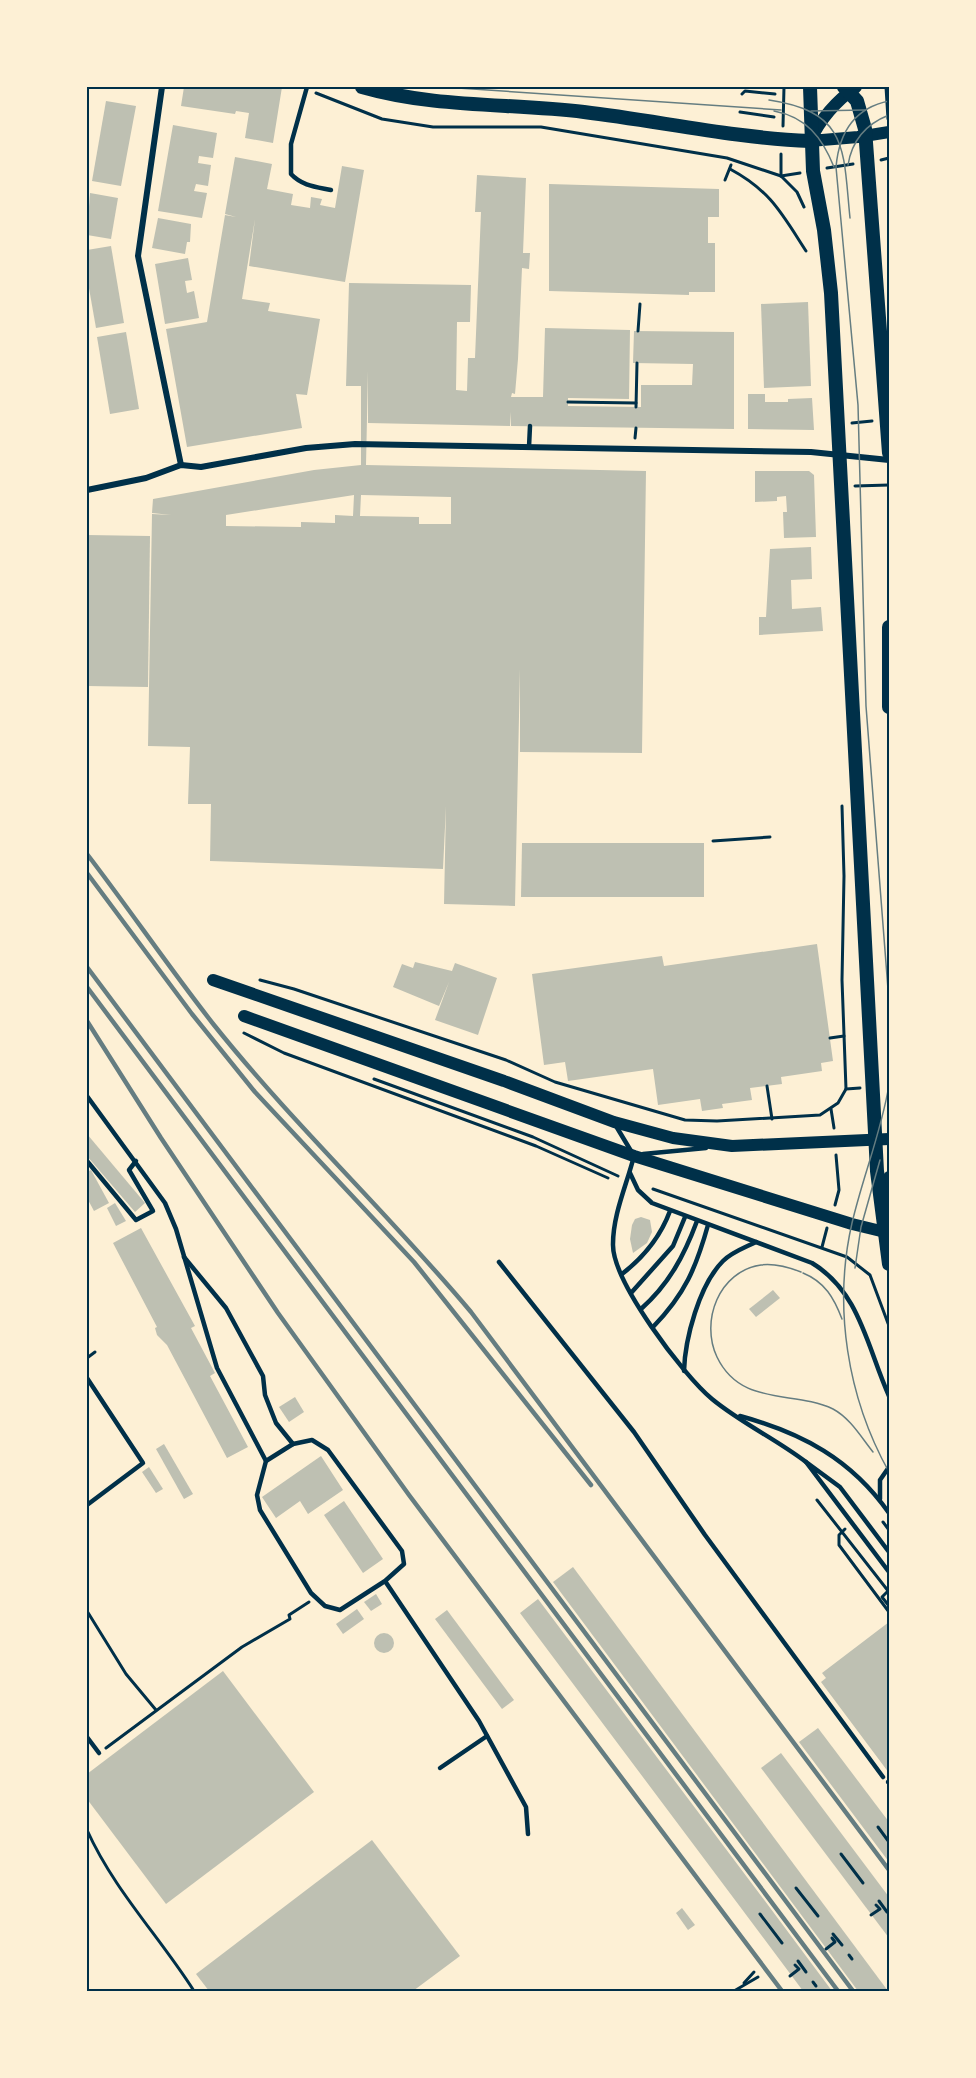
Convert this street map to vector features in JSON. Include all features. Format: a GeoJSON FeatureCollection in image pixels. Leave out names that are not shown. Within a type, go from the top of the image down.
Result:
{"type":"FeatureCollection","features":[{"type":"Feature","properties":{"kind":"main road"},"geometry":{"type":"LineString","coordinates":[[362,87],[441,103],[574,111],[763,138],[810,141],[889,132]]}},
{"type":"Feature","properties":{"kind":"main road"},"geometry":{"type":"LineString","coordinates":[[810,87],[810,141],[813,171],[828,255],[837,424],[843,486],[864,946],[882,1139],[879,1200],[886,1232],[889,1264]]}},
{"type":"Feature","properties":{"kind":"main road"},"geometry":{"type":"LineString","coordinates":[[810,141],[826,115],[850,89],[861,110],[866,136],[889,453]]}},
{"type":"Feature","properties":{"kind":"main road"},"geometry":{"type":"LineString","coordinates":[[889,627],[889,707]]}},
{"type":"Feature","properties":{"kind":"main road"},"geometry":{"type":"LineString","coordinates":[[213,980],[493,1077],[614,1122],[673,1138],[732,1146],[882,1139]]}},
{"type":"Feature","properties":{"kind":"main road"},"geometry":{"type":"LineString","coordinates":[[244,1022],[634,1155],[886,1232]]}},
{"type":"Feature","properties":{"kind":"main road"},"geometry":{"type":"LineString","coordinates":[[879,1200],[889,1177]]}},
{"type":"Feature","properties":{"kind":"street"},"geometry":{"type":"LineString","coordinates":[[162,87],[138,256],[181,465]]}},
{"type":"Feature","properties":{"kind":"street"},"geometry":{"type":"LineString","coordinates":[[87,490],[146,478],[181,465],[201,467],[306,448],[356,444],[840,454],[889,460]]}},
{"type":"Feature","properties":{"kind":"lane"},"geometry":{"type":"LineString","coordinates":[[306,88],[291,144],[289,161],[291,174],[305,184],[331,190]]}},
{"type":"Feature","properties":{"kind":"lane"},"geometry":{"type":"LineString","coordinates":[[529,447],[530,426]]}},
{"type":"Feature","properties":{"kind":"lane"},"geometry":{"type":"LineString","coordinates":[[87,1096],[165,1203],[176,1229],[217,1368],[266,1461]]}},
{"type":"Feature","properties":{"kind":"lane"},"geometry":{"type":"LineString","coordinates":[[614,1122],[634,1155],[619,1206],[613,1244],[615,1260],[641,1310],[684,1372],[731,1414],[778,1441],[840,1487],[889,1552]]}},
{"type":"Feature","properties":{"kind":"lane"},"geometry":{"type":"LineString","coordinates":[[634,1155],[671,1149],[732,1146]]}},
{"type":"Feature","properties":{"kind":"lane"},"geometry":{"type":"LineString","coordinates":[[87,1161],[136,1220],[153,1212],[129,1170],[136,1161]]}},
{"type":"Feature","properties":{"kind":"lane"},"geometry":{"type":"LineString","coordinates":[[630,1173],[638,1190],[652,1203],[812,1263],[825,1271],[845,1290],[853,1304],[889,1396]]}},
{"type":"Feature","properties":{"kind":"lane"},"geometry":{"type":"LineString","coordinates":[[622,1274],[649,1249],[663,1230],[670,1211]]}},
{"type":"Feature","properties":{"kind":"lane"},"geometry":{"type":"LineString","coordinates":[[631,1293],[672,1246],[685,1217]]}},
{"type":"Feature","properties":{"kind":"lane"},"geometry":{"type":"LineString","coordinates":[[641,1310],[657,1295],[675,1271],[697,1221]]}},
{"type":"Feature","properties":{"kind":"lane"},"geometry":{"type":"LineString","coordinates":[[653,1327],[684,1291],[698,1260],[708,1225]]}},
{"type":"Feature","properties":{"kind":"lane"},"geometry":{"type":"LineString","coordinates":[[684,1372],[685,1346],[709,1281],[722,1262],[734,1252],[756,1242]]}},
{"type":"Feature","properties":{"kind":"lane"},"geometry":{"type":"LineString","coordinates":[[183,1255],[226,1308],[263,1376],[265,1395],[276,1423],[292,1444]]}},
{"type":"Feature","properties":{"kind":"lane"},"geometry":{"type":"LineString","coordinates":[[500,1262],[634,1432],[718,1554],[883,1777]]}},
{"type":"Feature","properties":{"kind":"lane"},"geometry":{"type":"LineString","coordinates":[[87,1378],[143,1463],[87,1505]]}},
{"type":"Feature","properties":{"kind":"lane"},"geometry":{"type":"LineString","coordinates":[[731,1414],[780,1427],[833,1455],[881,1502],[889,1513]]}},
{"type":"Feature","properties":{"kind":"lane"},"geometry":{"type":"LineString","coordinates":[[312,1440],[328,1450],[402,1551],[404,1564],[385,1581],[340,1610],[325,1606],[311,1593],[260,1510],[257,1495],[266,1461],[292,1444],[312,1440]]}},
{"type":"Feature","properties":{"kind":"lane"},"geometry":{"type":"LineString","coordinates":[[806,1462],[889,1572]]}},
{"type":"Feature","properties":{"kind":"lane"},"geometry":{"type":"LineString","coordinates":[[881,1502],[880,1480],[889,1467]]}},
{"type":"Feature","properties":{"kind":"lane"},"geometry":{"type":"LineString","coordinates":[[385,1581],[486,1736],[526,1807],[528,1834]]}},
{"type":"Feature","properties":{"kind":"lane"},"geometry":{"type":"LineString","coordinates":[[440,1768],[486,1736]]}},
{"type":"Feature","properties":{"kind":"lane"},"geometry":{"type":"LineString","coordinates":[[87,1737],[99,1753]]}},
{"type":"Feature","properties":{"kind":"path"},"geometry":{"type":"LineString","coordinates":[[885,87],[889,124]]}},
{"type":"Feature","properties":{"kind":"path"},"geometry":{"type":"LineString","coordinates":[[306,88],[382,118],[433,127],[542,127],[702,152],[781,176],[797,192],[805,214]]}},
{"type":"Feature","properties":{"kind":"path"},"geometry":{"type":"LineString","coordinates":[[742,94],[745,91],[775,94]]}},
{"type":"Feature","properties":{"kind":"path"},"geometry":{"type":"LineString","coordinates":[[740,112],[774,117]]}},
{"type":"Feature","properties":{"kind":"path"},"geometry":{"type":"LineString","coordinates":[[781,176],[889,158]]}},
{"type":"Feature","properties":{"kind":"path"},"geometry":{"type":"LineString","coordinates":[[725,180],[730,167],[750,180],[777,204],[806,251]]}},
{"type":"Feature","properties":{"kind":"path"},"geometry":{"type":"LineString","coordinates":[[770,172],[770,178]]}},
{"type":"Feature","properties":{"kind":"path"},"geometry":{"type":"LineString","coordinates":[[889,175],[889,223]]}},
{"type":"Feature","properties":{"kind":"path"},"geometry":{"type":"LineString","coordinates":[[638,331],[640,304]]}},
{"type":"Feature","properties":{"kind":"path"},"geometry":{"type":"LineString","coordinates":[[568,402],[636,405],[637,363]]}},
{"type":"Feature","properties":{"kind":"path"},"geometry":{"type":"LineString","coordinates":[[837,424],[886,419]]}},
{"type":"Feature","properties":{"kind":"path"},"geometry":{"type":"LineString","coordinates":[[843,486],[889,485]]}},
{"type":"Feature","properties":{"kind":"path"},"geometry":{"type":"LineString","coordinates":[[251,978],[294,989],[506,1060],[555,1082],[673,1117],[706,1121],[820,1115],[831,1109],[846,1089],[841,798]]}},
{"type":"Feature","properties":{"kind":"path"},"geometry":{"type":"LineString","coordinates":[[713,841],[770,837]]}},
{"type":"Feature","properties":{"kind":"path"},"geometry":{"type":"LineString","coordinates":[[244,1022],[268,1038]]}},
{"type":"Feature","properties":{"kind":"path"},"geometry":{"type":"LineString","coordinates":[[244,1033],[284,1053],[531,1144],[608,1178]]}},
{"type":"Feature","properties":{"kind":"path"},"geometry":{"type":"LineString","coordinates":[[830,1038],[844,1036]]}},
{"type":"Feature","properties":{"kind":"path"},"geometry":{"type":"LineString","coordinates":[[364,1075],[533,1137],[609,1172]]}},
{"type":"Feature","properties":{"kind":"path"},"geometry":{"type":"LineString","coordinates":[[767,1086],[772,1119]]}},
{"type":"Feature","properties":{"kind":"path"},"geometry":{"type":"LineString","coordinates":[[846,1089],[857,1088]]}},
{"type":"Feature","properties":{"kind":"path"},"geometry":{"type":"LineString","coordinates":[[831,1109],[834,1127]]}},
{"type":"Feature","properties":{"kind":"path"},"geometry":{"type":"LineString","coordinates":[[836,1156],[838,1190],[836,1202]]}},
{"type":"Feature","properties":{"kind":"path"},"geometry":{"type":"LineString","coordinates":[[651,1189],[809,1247],[822,1247],[847,1257],[870,1275],[889,1326]]}},
{"type":"Feature","properties":{"kind":"path"},"geometry":{"type":"LineString","coordinates":[[822,1247],[825,1234]]}},
{"type":"Feature","properties":{"kind":"path"},"geometry":{"type":"LineString","coordinates":[[87,1358],[95,1352]]}},
{"type":"Feature","properties":{"kind":"path"},"geometry":{"type":"LineString","coordinates":[[817,1500],[889,1591],[882,1597],[889,1606]]}},
{"type":"Feature","properties":{"kind":"path"},"geometry":{"type":"LineString","coordinates":[[879,1517],[889,1530]]}},
{"type":"Feature","properties":{"kind":"path"},"geometry":{"type":"LineString","coordinates":[[843,1531],[839,1535],[839,1545],[889,1612]]}},
{"type":"Feature","properties":{"kind":"path"},"geometry":{"type":"LineString","coordinates":[[99,1753],[242,1647],[291,1619],[289,1615],[302,1607]]}},
{"type":"Feature","properties":{"kind":"path"},"geometry":{"type":"LineString","coordinates":[[87,1611],[126,1674],[156,1711]]}},
{"type":"Feature","properties":{"kind":"path"},"geometry":{"type":"LineString","coordinates":[[878,1827],[889,1842]]}},
{"type":"Feature","properties":{"kind":"path"},"geometry":{"type":"LineString","coordinates":[[87,1830],[98,1854],[123,1896],[175,1962],[194,1991]]}},
{"type":"Feature","properties":{"kind":"path"},"geometry":{"type":"LineString","coordinates":[[841,1854],[863,1883]]}},
{"type":"Feature","properties":{"kind":"path"},"geometry":{"type":"LineString","coordinates":[[796,1888],[818,1916]]}},
{"type":"Feature","properties":{"kind":"path"},"geometry":{"type":"LineString","coordinates":[[872,1915],[880,1909],[878,1903],[887,1912]]}},
{"type":"Feature","properties":{"kind":"path"},"geometry":{"type":"LineString","coordinates":[[760,1914],[782,1943]]}},
{"type":"Feature","properties":{"kind":"path"},"geometry":{"type":"LineString","coordinates":[[826,1949],[835,1942],[832,1936],[842,1945]]}},
{"type":"Feature","properties":{"kind":"path"},"geometry":{"type":"LineString","coordinates":[[790,1976],[798,1969],[796,1963],[806,1972]]}},
{"type":"Feature","properties":{"kind":"path"},"geometry":{"type":"LineString","coordinates":[[734,1991],[754,1972]]}},
{"type":"Feature","properties":{"kind":"path"},"geometry":{"type":"LineString","coordinates":[[743,1984],[758,1977]]}},
{"type":"Feature","properties":{"kind":"path"},"geometry":{"type":"LineString","coordinates":[[813,1982],[816,1986]]}},
{"type":"Feature","properties":{"kind":"building"},"geometry":{"type":"Polygon","coordinates":[[[184,87],[282,87],[273,143],[245,138],[249,113],[236,111],[235,114],[181,106],[184,87]]]}},
{"type":"Feature","properties":{"kind":"building"},"geometry":{"type":"Polygon","coordinates":[[[106,101],[136,106],[121,186],[92,181],[106,101]]]}},
{"type":"Feature","properties":{"kind":"building"},"geometry":{"type":"Polygon","coordinates":[[[173,125],[217,133],[213,158],[199,156],[198,163],[211,165],[208,186],[196,184],[194,191],[207,193],[202,218],[158,211],[173,125]]]}},
{"type":"Feature","properties":{"kind":"building"},"geometry":{"type":"Polygon","coordinates":[[[235,157],[272,164],[267,189],[293,194],[291,205],[310,208],[311,197],[322,199],[320,205],[335,208],[342,166],[364,170],[345,282],[249,266],[255,219],[242,299],[270,303],[268,311],[320,319],[307,395],[296,394],[302,428],[187,447],[166,329],[207,322],[225,215],[236,217],[225,214],[235,157]]]}},
{"type":"Feature","properties":{"kind":"building"},"geometry":{"type":"Polygon","coordinates":[[[477,175],[526,178],[523,253],[530,253],[529,269],[522,268],[518,359],[515,394],[512,393],[511,397],[543,397],[545,328],[630,330],[629,399],[568,398],[568,406],[641,407],[641,385],[692,385],[693,364],[633,363],[634,331],[734,332],[734,429],[511,426],[511,412],[510,426],[368,423],[368,371],[366,465],[646,471],[642,753],[520,752],[520,669],[515,906],[444,904],[446,806],[443,869],[210,861],[211,804],[188,804],[190,747],[148,746],[152,514],[171,515],[152,513],[153,499],[314,470],[361,465],[361,386],[346,386],[349,283],[471,285],[470,322],[457,322],[456,390],[467,391],[468,358],[475,358],[481,212],[475,212],[477,175]],[[354,495],[226,515],[226,526],[301,527],[301,522],[335,523],[335,515],[353,516],[354,495]],[[361,495],[360,516],[419,517],[419,524],[451,524],[451,497],[361,495]]]}},
{"type":"Feature","properties":{"kind":"building"},"geometry":{"type":"Polygon","coordinates":[[[549,184],[719,189],[719,217],[708,217],[708,243],[715,243],[715,292],[689,292],[689,295],[549,291],[549,184]]]}},
{"type":"Feature","properties":{"kind":"building"},"geometry":{"type":"Polygon","coordinates":[[[90,193],[118,198],[111,239],[87,235],[90,193]]]}},
{"type":"Feature","properties":{"kind":"building"},"geometry":{"type":"Polygon","coordinates":[[[158,218],[191,224],[190,242],[187,242],[185,254],[152,248],[158,218]]]}},
{"type":"Feature","properties":{"kind":"building"},"geometry":{"type":"Polygon","coordinates":[[[111,246],[124,323],[96,328],[87,277],[87,250],[111,246]]]}},
{"type":"Feature","properties":{"kind":"building"},"geometry":{"type":"Polygon","coordinates":[[[188,258],[192,280],[185,281],[187,293],[194,291],[199,318],[165,324],[155,264],[188,258]]]}},
{"type":"Feature","properties":{"kind":"building"},"geometry":{"type":"Polygon","coordinates":[[[808,302],[811,386],[764,388],[761,304],[808,302]]]}},
{"type":"Feature","properties":{"kind":"building"},"geometry":{"type":"Polygon","coordinates":[[[126,332],[139,409],[110,414],[97,337],[126,332]]]}},
{"type":"Feature","properties":{"kind":"building"},"geometry":{"type":"Polygon","coordinates":[[[748,394],[765,394],[765,402],[788,402],[788,399],[812,398],[814,430],[748,429],[748,394]]]}},
{"type":"Feature","properties":{"kind":"building"},"geometry":{"type":"Polygon","coordinates":[[[755,471],[809,471],[814,475],[816,537],[784,538],[783,512],[787,512],[786,496],[777,497],[777,501],[755,502],[755,471]]]}},
{"type":"Feature","properties":{"kind":"building"},"geometry":{"type":"Polygon","coordinates":[[[87,535],[150,536],[148,687],[87,686],[87,535]]]}},
{"type":"Feature","properties":{"kind":"building"},"geometry":{"type":"Polygon","coordinates":[[[811,547],[812,579],[791,580],[792,609],[821,607],[823,631],[759,635],[759,617],[766,617],[770,549],[811,547]]]}},
{"type":"Feature","properties":{"kind":"building"},"geometry":{"type":"Polygon","coordinates":[[[522,843],[704,843],[704,897],[521,897],[522,843]]]}},
{"type":"Feature","properties":{"kind":"building"},"geometry":{"type":"Polygon","coordinates":[[[817,944],[833,1061],[821,1063],[822,1071],[781,1077],[782,1084],[750,1088],[752,1100],[722,1104],[723,1108],[702,1111],[700,1099],[658,1105],[653,1069],[568,1081],[565,1062],[544,1065],[532,974],[662,956],[664,966],[817,944]]]}},
{"type":"Feature","properties":{"kind":"building"},"geometry":{"type":"Polygon","coordinates":[[[415,962],[452,971],[455,963],[497,978],[478,1035],[435,1020],[449,982],[439,1006],[393,987],[402,964],[413,968],[415,962]]]}},
{"type":"Feature","properties":{"kind":"building"},"geometry":{"type":"Polygon","coordinates":[[[87,1134],[145,1203],[135,1212],[87,1156],[87,1134]]]}},
{"type":"Feature","properties":{"kind":"building"},"geometry":{"type":"Polygon","coordinates":[[[91,1170],[109,1203],[94,1211],[87,1198],[87,1172],[91,1170]]]}},
{"type":"Feature","properties":{"kind":"building"},"geometry":{"type":"Polygon","coordinates":[[[115,1203],[126,1221],[116,1226],[107,1208],[115,1203]]]}},
{"type":"Feature","properties":{"kind":"building"},"geometry":{"type":"Polygon","coordinates":[[[641,1217],[650,1220],[652,1232],[647,1243],[633,1253],[630,1239],[632,1225],[635,1219],[641,1217]]]}},
{"type":"Feature","properties":{"kind":"building"},"geometry":{"type":"Polygon","coordinates":[[[141,1228],[195,1326],[191,1328],[215,1373],[210,1376],[248,1447],[227,1458],[167,1345],[157,1335],[155,1328],[157,1327],[113,1243],[141,1228]]]}},
{"type":"Feature","properties":{"kind":"building"},"geometry":{"type":"Polygon","coordinates":[[[773,1290],[780,1298],[756,1317],[749,1309],[773,1290]]]}},
{"type":"Feature","properties":{"kind":"building"},"geometry":{"type":"Polygon","coordinates":[[[295,1397],[304,1412],[289,1422],[279,1407],[295,1397]]]}},
{"type":"Feature","properties":{"kind":"building"},"geometry":{"type":"Polygon","coordinates":[[[164,1444],[193,1494],[184,1499],[156,1449],[164,1444]]]}},
{"type":"Feature","properties":{"kind":"building"},"geometry":{"type":"Polygon","coordinates":[[[321,1456],[343,1490],[308,1514],[300,1501],[276,1518],[262,1497],[321,1456]]]}},
{"type":"Feature","properties":{"kind":"building"},"geometry":{"type":"Polygon","coordinates":[[[149,1467],[163,1489],[156,1493],[142,1472],[149,1467]]]}},
{"type":"Feature","properties":{"kind":"building"},"geometry":{"type":"Polygon","coordinates":[[[344,1501],[383,1559],[363,1573],[324,1515],[344,1501]]]}},
{"type":"Feature","properties":{"kind":"building"},"geometry":{"type":"Polygon","coordinates":[[[573,1567],[888,1991],[858,1991],[553,1582],[573,1567]]]}},
{"type":"Feature","properties":{"kind":"building"},"geometry":{"type":"Polygon","coordinates":[[[376,1594],[382,1604],[371,1611],[364,1602],[376,1594]]]}},
{"type":"Feature","properties":{"kind":"building"},"geometry":{"type":"Polygon","coordinates":[[[538,1599],[832,1991],[803,1991],[520,1613],[538,1599]]]}},
{"type":"Feature","properties":{"kind":"building"},"geometry":{"type":"Polygon","coordinates":[[[357,1609],[364,1619],[343,1634],[336,1624],[357,1609]]]}},
{"type":"Feature","properties":{"kind":"building"},"geometry":{"type":"Polygon","coordinates":[[[447,1610],[514,1700],[502,1709],[435,1619],[447,1610]]]}},
{"type":"Feature","properties":{"kind":"building"},"geometry":{"type":"Polygon","coordinates":[[[889,1622],[889,1773],[821,1682],[826,1678],[822,1673],[889,1622]]]}},
{"type":"Feature","properties":{"kind":"building"},"geometry":{"type":"Polygon","coordinates":[[[384,1633],[391,1636],[394,1643],[391,1650],[384,1653],[377,1650],[374,1643],[377,1636],[384,1633]]]}},
{"type":"Feature","properties":{"kind":"building"},"geometry":{"type":"Polygon","coordinates":[[[223,1671],[314,1792],[166,1904],[87,1799],[87,1774],[223,1671]]]}},
{"type":"Feature","properties":{"kind":"building"},"geometry":{"type":"Polygon","coordinates":[[[818,1728],[889,1822],[889,1862],[799,1742],[818,1728]]]}},
{"type":"Feature","properties":{"kind":"building"},"geometry":{"type":"Polygon","coordinates":[[[781,1753],[889,1897],[889,1938],[761,1768],[781,1753]]]}},
{"type":"Feature","properties":{"kind":"building"},"geometry":{"type":"Polygon","coordinates":[[[372,1840],[460,1956],[413,1991],[209,1991],[196,1974],[372,1840]]]}},
{"type":"Feature","properties":{"kind":"building"},"geometry":{"type":"Polygon","coordinates":[[[682,1908],[695,1925],[688,1930],[676,1913],[682,1908]]]}},
{"type":"Feature","properties":{"kind":"tram line"},"geometry":{"type":"LineString","coordinates":[[443,87],[781,110]]}},
{"type":"Feature","properties":{"kind":"tram line"},"geometry":{"type":"LineString","coordinates":[[769,100],[795,106],[814,114],[828,125],[837,138],[846,173],[850,218]]}},
{"type":"Feature","properties":{"kind":"tram line"},"geometry":{"type":"LineString","coordinates":[[889,101],[866,109],[850,124],[841,143],[836,167],[858,405],[866,706],[889,1002]]}},
{"type":"Feature","properties":{"kind":"tram line"},"geometry":{"type":"LineString","coordinates":[[811,111],[865,110]]}},
{"type":"Feature","properties":{"kind":"tram line"},"geometry":{"type":"LineString","coordinates":[[774,111],[795,118],[812,130],[824,146],[834,167]]}},
{"type":"Feature","properties":{"kind":"tram line"},"geometry":{"type":"LineString","coordinates":[[848,165],[853,148],[861,134],[873,123],[889,115]]}},
{"type":"Feature","properties":{"kind":"tram line"},"geometry":{"type":"LineString","coordinates":[[889,1085],[852,1223],[846,1254],[844,1286],[844,1318],[854,1382],[863,1413],[889,1472]]}},
{"type":"Feature","properties":{"kind":"tram line"},"geometry":{"type":"LineString","coordinates":[[855,1268],[861,1227],[880,1160]]}},
{"type":"Feature","properties":{"kind":"tram line"},"geometry":{"type":"LineString","coordinates":[[801,1272],[781,1266],[761,1265],[746,1269],[724,1287],[712,1314],[712,1343],[717,1357],[727,1373],[740,1384],[769,1395],[818,1403],[833,1409],[850,1423],[873,1452]]}},
{"type":"Feature","properties":{"kind":"tram line"},"geometry":{"type":"LineString","coordinates":[[803,1273],[828,1291],[842,1319]]}},
{"type":"Feature","properties":{"kind":"railway"},"geometry":{"type":"LineString","coordinates":[[87,854],[198,1004],[245,1062],[471,1312],[889,1870]]}},
{"type":"Feature","properties":{"kind":"railway"},"geometry":{"type":"LineString","coordinates":[[87,873],[192,1014],[255,1092],[414,1262],[591,1485]]}},
{"type":"Feature","properties":{"kind":"railway"},"geometry":{"type":"LineString","coordinates":[[87,967],[853,1991]]}},
{"type":"Feature","properties":{"kind":"railway"},"geometry":{"type":"LineString","coordinates":[[87,987],[838,1991]]}},
{"type":"Feature","properties":{"kind":"railway"},"geometry":{"type":"LineString","coordinates":[[87,1021],[161,1138],[278,1313],[409,1495],[782,1991]]}}]}
